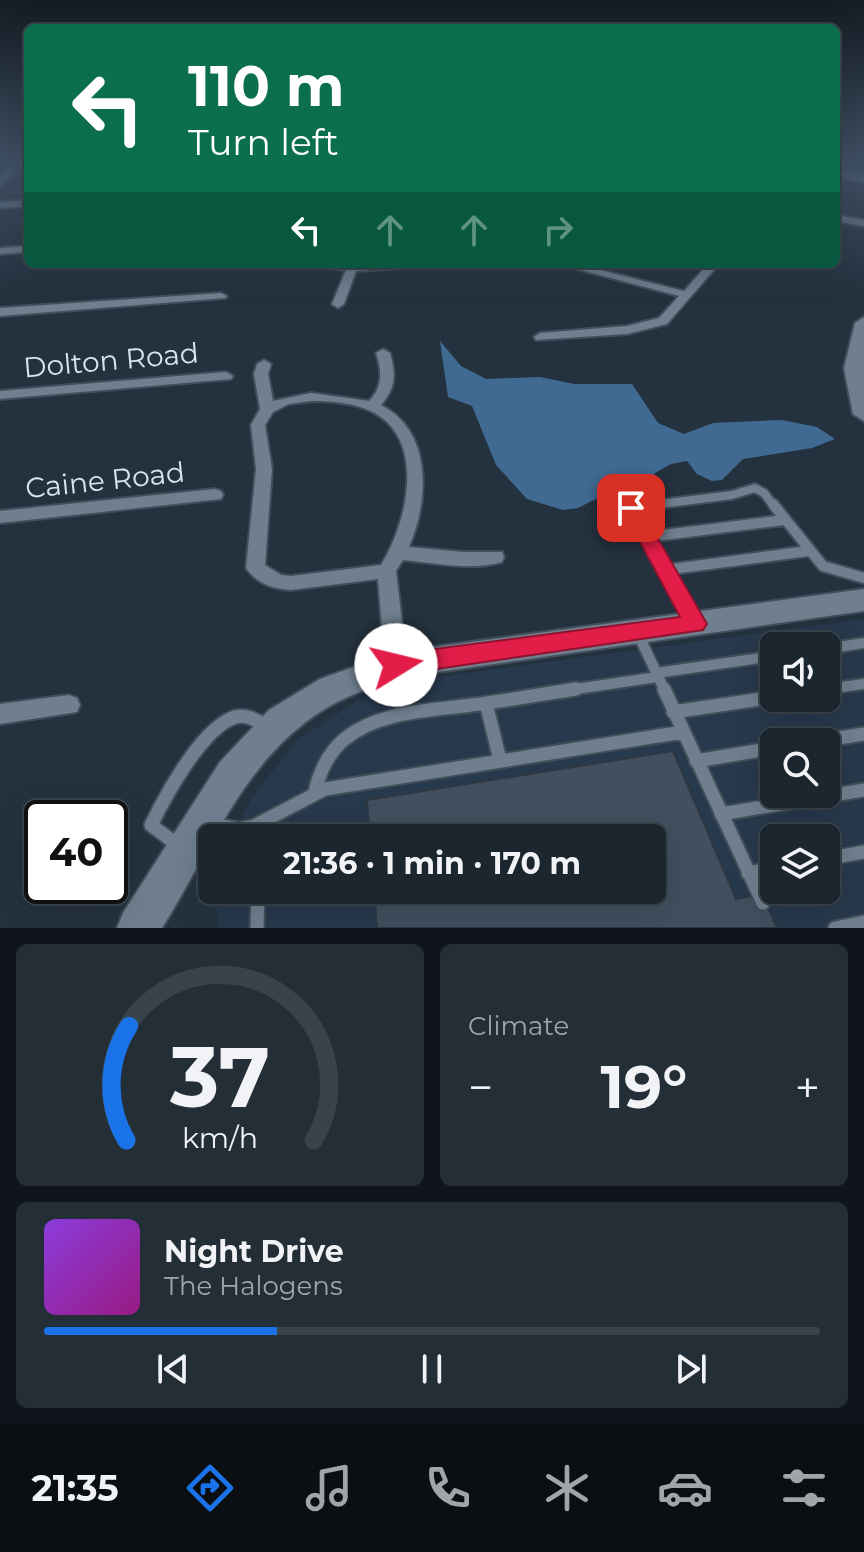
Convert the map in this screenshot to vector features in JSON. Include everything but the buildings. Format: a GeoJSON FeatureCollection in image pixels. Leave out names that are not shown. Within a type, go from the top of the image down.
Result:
{"type":"FeatureCollection","features":[{"type":"Feature","properties":{"kind":"street"},"geometry":{"type":"LineString","coordinates":[[840,219],[864,223]]}},
{"type":"Feature","properties":{"kind":"street"},"geometry":{"type":"LineString","coordinates":[[0,251],[24,249]]}},
{"type":"Feature","properties":{"kind":"street"},"geometry":{"type":"LineString","coordinates":[[338,304],[352,268]]}},
{"type":"Feature","properties":{"kind":"street"},"geometry":{"type":"LineString","coordinates":[[579,268],[687,295]]}},
{"type":"Feature","properties":{"kind":"street"},"geometry":{"type":"LineString","coordinates":[[540,337],[650,326],[668,317],[711,268]]}},
{"type":"Feature","properties":{"kind":"street"},"geometry":{"type":"LineString","coordinates":[[0,312],[221,296]]}},
{"type":"Feature","properties":{"kind":"street"},"geometry":{"type":"LineString","coordinates":[[864,323],[853,379],[864,414]]}},
{"type":"Feature","properties":{"kind":"street"},"geometry":{"type":"LineString","coordinates":[[371,406],[383,396],[389,380],[383,353]]}},
{"type":"Feature","properties":{"kind":"street"},"geometry":{"type":"LineString","coordinates":[[264,364],[261,374],[267,409]]}},
{"type":"Feature","properties":{"kind":"street","name":"Dolton Road"},"geometry":{"type":"LineString","coordinates":[[0,395],[226,376]]}},
{"type":"Feature","properties":{"kind":"street"},"geometry":{"type":"LineString","coordinates":[[387,571],[291,583],[277,582],[255,568],[264,469],[258,425],[267,409],[287,400],[307,397],[348,400],[371,406],[396,423],[413,461],[413,506],[400,553],[387,571],[396,665]]}},
{"type":"Feature","properties":{"kind":"street","name":"Caine Road"},"geometry":{"type":"LineString","coordinates":[[0,517],[215,495]]}},
{"type":"Feature","properties":{"kind":"street"},"geometry":{"type":"LineString","coordinates":[[400,553],[449,558],[495,557]]}},
{"type":"Feature","properties":{"kind":"street"},"geometry":{"type":"LineString","coordinates":[[138,928],[242,761],[273,730],[309,701],[335,688],[396,665],[864,600]]}},
{"type":"Feature","properties":{"kind":"street"},"geometry":{"type":"LineString","coordinates":[[0,714],[69,705]]}},
{"type":"Feature","properties":{"kind":"lane"},"geometry":{"type":"LineString","coordinates":[[695,624],[631,508],[732,495],[755,488],[764,493],[823,566],[864,578]]}},
{"type":"Feature","properties":{"kind":"lane"},"geometry":{"type":"LineString","coordinates":[[647,537],[784,520]]}},
{"type":"Feature","properties":{"kind":"lane"},"geometry":{"type":"LineString","coordinates":[[665,570],[808,551]]}},
{"type":"Feature","properties":{"kind":"lane"},"geometry":{"type":"LineString","coordinates":[[637,631],[768,914]]}},
{"type":"Feature","properties":{"kind":"lane"},"geometry":{"type":"LineString","coordinates":[[840,647],[864,643]]}},
{"type":"Feature","properties":{"kind":"lane"},"geometry":{"type":"LineString","coordinates":[[315,791],[319,774],[330,755],[347,737],[358,730],[402,716],[760,658]]}},
{"type":"Feature","properties":{"kind":"lane"},"geometry":{"type":"LineString","coordinates":[[840,687],[864,684]]}},
{"type":"Feature","properties":{"kind":"lane"},"geometry":{"type":"LineString","coordinates":[[673,712],[760,699]]}},
{"type":"Feature","properties":{"kind":"lane"},"geometry":{"type":"LineString","coordinates":[[486,703],[500,760]]}},
{"type":"Feature","properties":{"kind":"lane"},"geometry":{"type":"LineString","coordinates":[[198,836],[151,825],[160,805],[213,734],[227,721],[251,717],[273,730]]}},
{"type":"Feature","properties":{"kind":"lane"},"geometry":{"type":"LineString","coordinates":[[269,824],[315,791],[683,732]]}},
{"type":"Feature","properties":{"kind":"lane"},"geometry":{"type":"LineString","coordinates":[[840,738],[864,734]]}},
{"type":"Feature","properties":{"kind":"lane"},"geometry":{"type":"LineString","coordinates":[[696,761],[760,750]]}},
{"type":"Feature","properties":{"kind":"lane"},"geometry":{"type":"LineString","coordinates":[[721,814],[864,790]]}},
{"type":"Feature","properties":{"kind":"lane"},"geometry":{"type":"LineString","coordinates":[[840,856],[864,852]]}},
{"type":"Feature","properties":{"kind":"lane"},"geometry":{"type":"LineString","coordinates":[[748,873],[760,871]]}},
{"type":"Feature","properties":{"kind":"lane"},"geometry":{"type":"LineString","coordinates":[[257,928],[258,904]]}},
{"type":"Feature","properties":{"kind":"lane"},"geometry":{"type":"LineString","coordinates":[[835,928],[864,922]]}},
{"type":"Feature","properties":{"kind":"shaded area"},"geometry":{"type":"Polygon","coordinates":[[[440,341],[461,366],[486,379],[540,377],[574,384],[632,384],[658,423],[684,434],[713,423],[782,420],[817,427],[835,439],[812,448],[743,459],[722,480],[712,481],[697,474],[687,461],[671,464],[655,473],[652,490],[598,498],[578,508],[563,510],[527,499],[496,465],[472,406],[448,397],[440,341]]]}},
{"type":"Feature","properties":{"kind":"shaded area"},"geometry":{"type":"Polygon","coordinates":[[[864,619],[864,928],[218,928],[218,911],[201,904],[666,904],[666,824],[238,824],[253,796],[297,740],[365,696],[430,678],[760,633],[760,712],[840,712],[840,632],[768,632],[864,619]]]}},
{"type":"Feature","properties":{"kind":"route"},"geometry":{"type":"LineString","coordinates":[[396,665],[695,624],[631,508]]}}]}
